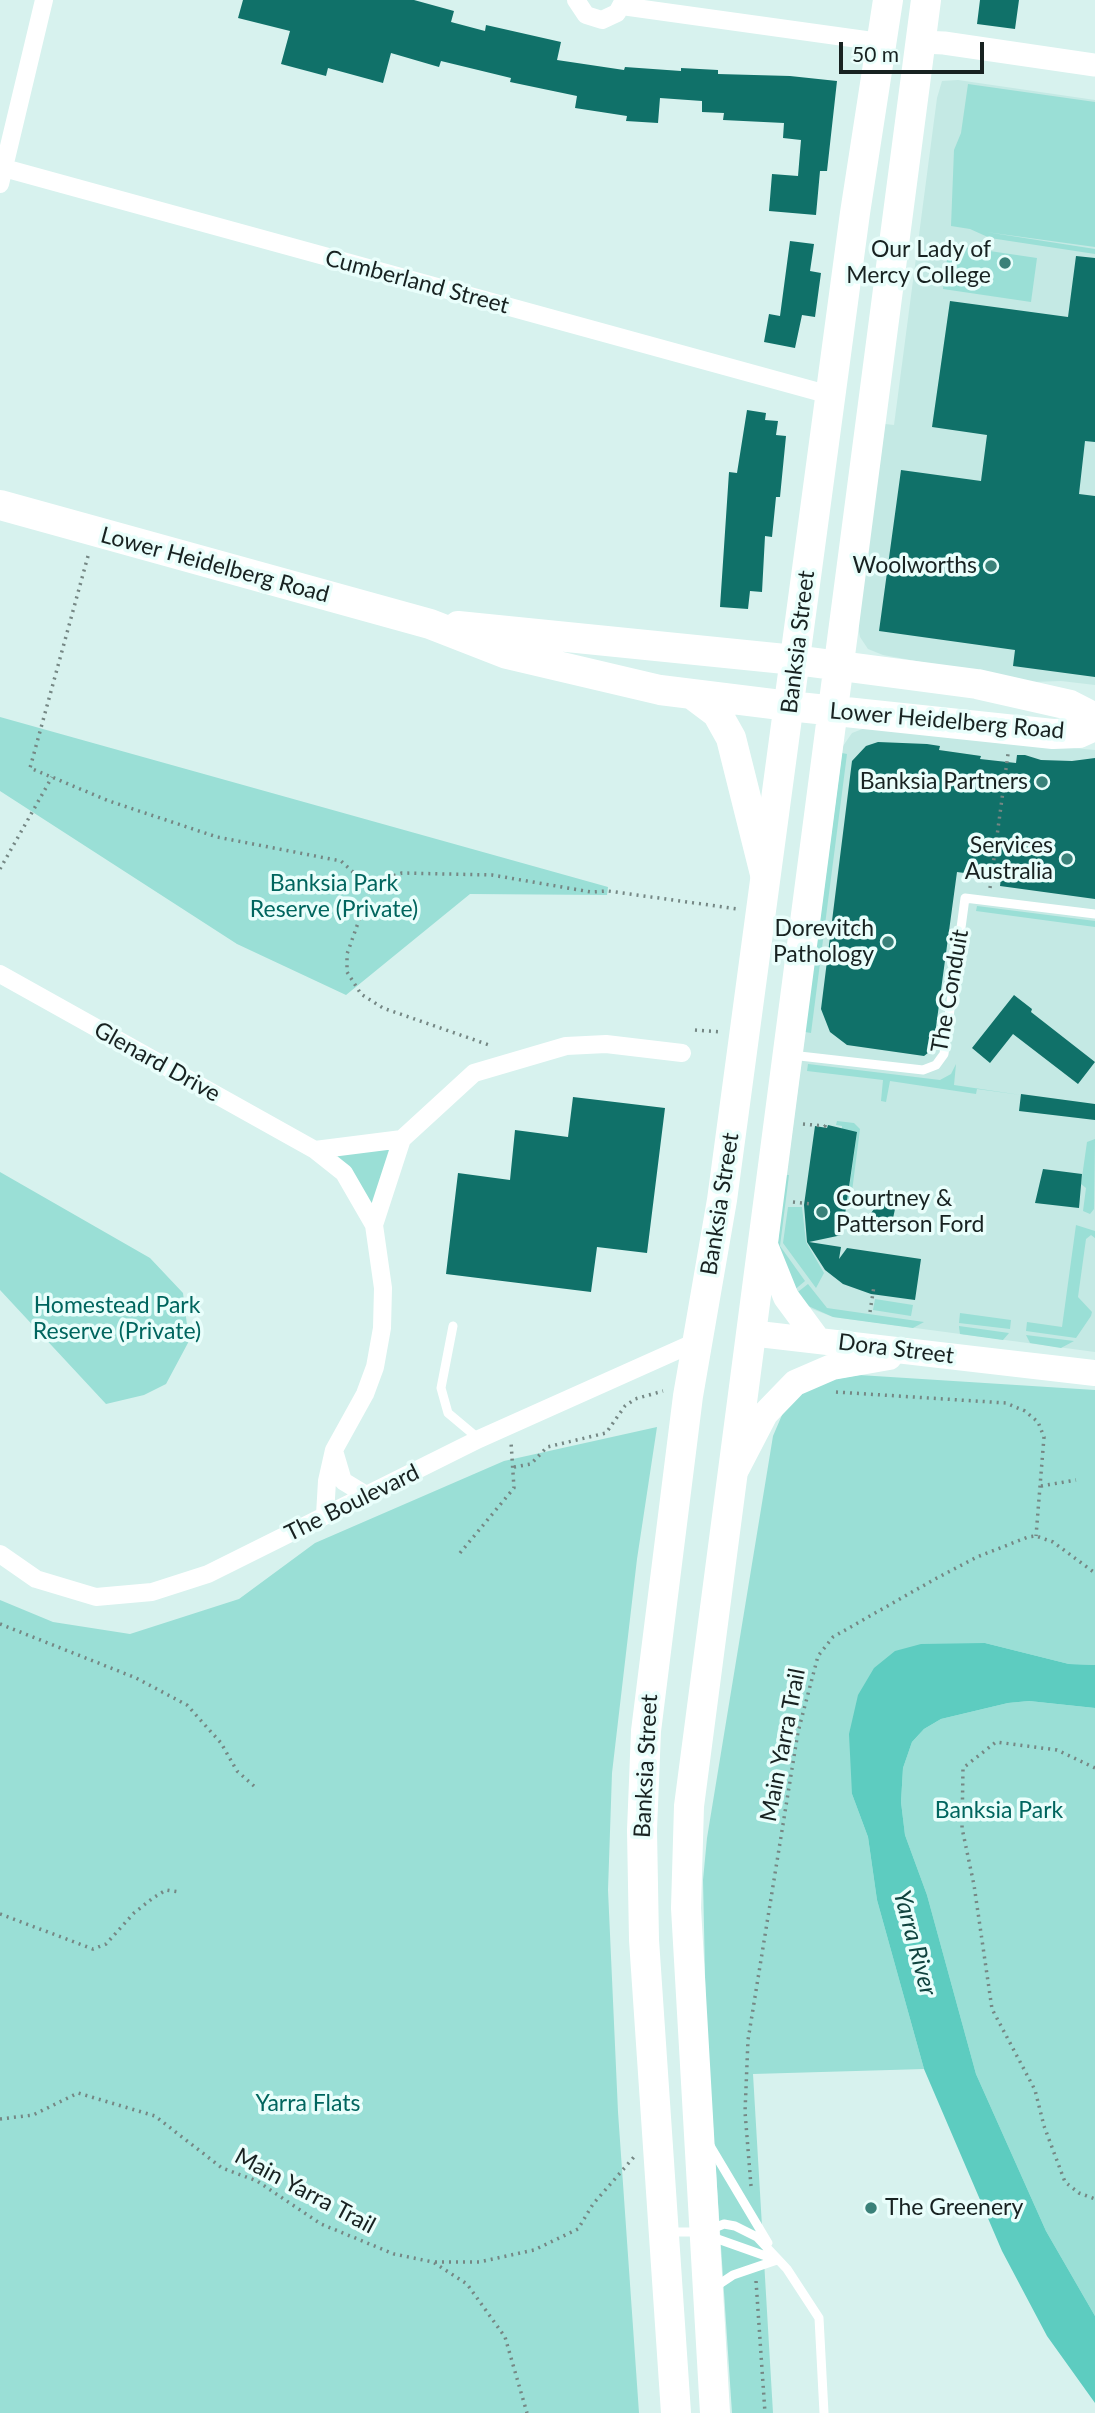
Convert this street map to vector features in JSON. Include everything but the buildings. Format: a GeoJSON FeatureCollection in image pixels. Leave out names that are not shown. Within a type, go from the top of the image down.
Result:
{"type":"FeatureCollection","features":[{"type":"Feature","properties":{"kind":"main road","name":"Banksia Street"},"geometry":{"type":"LineString","coordinates":[[676,2413],[644,1940],[644,1768],[657,1624],[698,1341],[722,1200],[831,395],[888,0]]}},
{"type":"Feature","properties":{"kind":"main road","name":"Banksia Street"},"geometry":{"type":"LineString","coordinates":[[715,2413],[686,1908],[687,1838],[696,1741],[926,0]]}},
{"type":"Feature","properties":{"kind":"main road"},"geometry":{"type":"LineString","coordinates":[[880,42],[921,43]]}},
{"type":"Feature","properties":{"kind":"main road","name":"Lower Heidelberg Road"},"geometry":{"type":"LineString","coordinates":[[0,505],[430,624],[508,654],[627,683],[693,695],[1053,734],[1079,733],[1095,726]]}},
{"type":"Feature","properties":{"kind":"main road","name":"Lower Heidelberg Road"},"geometry":{"type":"LineString","coordinates":[[430,624],[565,635],[840,664],[1006,690],[1070,705],[1095,718]]}},
{"type":"Feature","properties":{"kind":"main road"},"geometry":{"type":"LineString","coordinates":[[693,695],[717,713],[732,738],[766,880]]}},
{"type":"Feature","properties":{"kind":"main road"},"geometry":{"type":"LineString","coordinates":[[762,1238],[786,1297],[817,1339]]}},
{"type":"Feature","properties":{"kind":"main road","name":"Dora Street"},"geometry":{"type":"LineString","coordinates":[[698,1341],[750,1333],[1095,1372]]}},
{"type":"Feature","properties":{"kind":"main road"},"geometry":{"type":"LineString","coordinates":[[732,1477],[765,1414],[795,1383],[832,1367],[922,1351]]}},
{"type":"Feature","properties":{"kind":"street"},"geometry":{"type":"LineString","coordinates":[[2,176],[44,0]]}},
{"type":"Feature","properties":{"kind":"street"},"geometry":{"type":"LineString","coordinates":[[572,1],[586,15],[602,20],[617,13],[623,3],[880,42]]}},
{"type":"Feature","properties":{"kind":"street"},"geometry":{"type":"LineString","coordinates":[[921,43],[944,43],[1095,65]]}},
{"type":"Feature","properties":{"kind":"street","name":"Cumberland Street"},"geometry":{"type":"LineString","coordinates":[[2,176],[831,395]]}},
{"type":"Feature","properties":{"kind":"street","name":"Glenard Drive"},"geometry":{"type":"LineString","coordinates":[[0,974],[315,1150],[344,1173],[374,1225],[383,1288],[382,1328],[365,1394],[334,1451],[327,1481],[325,1515]]}},
{"type":"Feature","properties":{"kind":"street","name":"Glenard Drive"},"geometry":{"type":"LineString","coordinates":[[374,1225],[402,1139],[474,1073],[566,1046],[606,1044],[682,1053]]}},
{"type":"Feature","properties":{"kind":"street"},"geometry":{"type":"LineString","coordinates":[[315,1150],[402,1139]]}},
{"type":"Feature","properties":{"kind":"street","name":"The Boulevard"},"geometry":{"type":"LineString","coordinates":[[0,1554],[36,1579],[96,1597],[152,1592],[208,1574],[479,1439],[698,1341]]}},
{"type":"Feature","properties":{"kind":"street"},"geometry":{"type":"LineString","coordinates":[[334,1451],[343,1481],[366,1495]]}},
{"type":"Feature","properties":{"kind":"lane","name":"The Conduit"},"geometry":{"type":"LineString","coordinates":[[788,1055],[923,1070],[936,1065],[944,1054],[965,898],[1095,914]]}},
{"type":"Feature","properties":{"kind":"lane"},"geometry":{"type":"LineString","coordinates":[[453,1326],[441,1388],[448,1413],[479,1439]]}},
{"type":"Feature","properties":{"kind":"lane"},"geometry":{"type":"LineString","coordinates":[[698,2125],[778,2260]]}},
{"type":"Feature","properties":{"kind":"lane"},"geometry":{"type":"LineString","coordinates":[[662,2232],[704,2232],[723,2224],[744,2229],[757,2237],[791,2274],[819,2318],[824,2413]]}},
{"type":"Feature","properties":{"kind":"lane"},"geometry":{"type":"LineString","coordinates":[[704,2232],[722,2242],[778,2260]]}},
{"type":"Feature","properties":{"kind":"lane"},"geometry":{"type":"LineString","coordinates":[[708,2291],[733,2275],[778,2260]]}},
{"type":"Feature","properties":{"kind":"path"},"geometry":{"type":"LineString","coordinates":[[89,556],[30,768],[109,801],[217,837],[341,861],[366,884],[369,892],[347,954],[347,972],[361,994],[383,1008],[492,1046]]}},
{"type":"Feature","properties":{"kind":"path"},"geometry":{"type":"LineString","coordinates":[[988,901],[1008,752]]}},
{"type":"Feature","properties":{"kind":"path"},"geometry":{"type":"LineString","coordinates":[[0,869],[52,777]]}},
{"type":"Feature","properties":{"kind":"path"},"geometry":{"type":"LineString","coordinates":[[366,884],[402,873],[482,875],[524,879],[591,892],[608,891],[738,909]]}},
{"type":"Feature","properties":{"kind":"path"},"geometry":{"type":"LineString","coordinates":[[695,1030],[724,1032]]}},
{"type":"Feature","properties":{"kind":"path"},"geometry":{"type":"LineString","coordinates":[[798,1124],[824,1126],[825,1120]]}},
{"type":"Feature","properties":{"kind":"path"},"geometry":{"type":"LineString","coordinates":[[787,1201],[812,1204]]}},
{"type":"Feature","properties":{"kind":"path"},"geometry":{"type":"LineString","coordinates":[[870,1312],[874,1286]]}},
{"type":"Feature","properties":{"kind":"path"},"geometry":{"type":"LineString","coordinates":[[514,1467],[531,1464],[547,1447],[606,1433],[625,1406],[635,1399],[665,1390]]}},
{"type":"Feature","properties":{"kind":"path"},"geometry":{"type":"LineString","coordinates":[[834,1392],[1015,1406],[1042,1428],[1044,1454],[1036,1536],[1053,1542],[1095,1573]]}},
{"type":"Feature","properties":{"kind":"path"},"geometry":{"type":"LineString","coordinates":[[460,1553],[514,1488],[508,1426]]}},
{"type":"Feature","properties":{"kind":"path"},"geometry":{"type":"LineString","coordinates":[[1041,1486],[1076,1480]]}},
{"type":"Feature","properties":{"kind":"path","name":"Main Yarra Trail"},"geometry":{"type":"LineString","coordinates":[[745,2075],[748,2040],[798,1732],[818,1656],[833,1637],[935,1579],[977,1557],[1036,1536]]}},
{"type":"Feature","properties":{"kind":"path"},"geometry":{"type":"LineString","coordinates":[[0,1624],[136,1678],[187,1705],[221,1743],[237,1771],[254,1786]]}},
{"type":"Feature","properties":{"kind":"path"},"geometry":{"type":"LineString","coordinates":[[1095,1768],[1057,1750],[996,1742],[963,1768],[962,1828],[974,1885],[992,2009],[1035,2090],[1044,2126],[1065,2182],[1079,2193],[1095,2199]]}},
{"type":"Feature","properties":{"kind":"path"},"geometry":{"type":"LineString","coordinates":[[0,1914],[93,1949],[106,1944],[134,1913],[153,1898],[166,1890],[179,1892]]}},
{"type":"Feature","properties":{"kind":"path","name":"Main Yarra Trail"},"geometry":{"type":"LineString","coordinates":[[0,2119],[33,2115],[78,2094],[155,2116],[222,2168],[257,2181],[321,2224],[394,2254],[433,2262],[467,2284],[505,2337],[527,2413]]}},
{"type":"Feature","properties":{"kind":"path"},"geometry":{"type":"LineString","coordinates":[[433,2262],[479,2262],[534,2250],[578,2229],[616,2175],[658,2132]]}},
{"type":"Feature","properties":{"kind":"shaded area"},"geometry":{"type":"Polygon","coordinates":[[[958,80],[1095,100],[1095,685],[1061,681],[1032,682],[883,655],[868,649],[860,637],[858,625],[885,424],[894,425],[937,98],[942,81],[958,80]]]}},
{"type":"Feature","properties":{"kind":"shaded area"},"geometry":{"type":"Polygon","coordinates":[[[865,728],[1095,750],[1095,1352],[833,1317],[812,1309],[797,1298],[777,1247],[843,746],[852,733],[865,728]]]}},
{"type":"Feature","properties":{"kind":"green space"},"geometry":{"type":"Polygon","coordinates":[[[968,84],[1095,102],[1095,247],[986,232],[1095,249],[1095,254],[990,238],[970,229],[951,226],[954,150],[961,133],[968,84]]]}},
{"type":"Feature","properties":{"kind":"green space"},"geometry":{"type":"Polygon","coordinates":[[[949,245],[1037,258],[1031,302],[943,289],[949,245]]]}},
{"type":"Feature","properties":{"kind":"green space","name":"Banksia Park Reserve (Private)"},"geometry":{"type":"Polygon","coordinates":[[[0,717],[608,887],[607,895],[470,894],[346,995],[237,944],[0,791],[0,717]]]}},
{"type":"Feature","properties":{"kind":"green space"},"geometry":{"type":"Polygon","coordinates":[[[842,753],[847,754],[811,1033],[805,1032],[842,753]]]}},
{"type":"Feature","properties":{"kind":"green space"},"geometry":{"type":"Polygon","coordinates":[[[977,906],[1095,921],[1095,927],[976,911],[977,906]]]}},
{"type":"Feature","properties":{"kind":"green space"},"geometry":{"type":"Polygon","coordinates":[[[808,1064],[940,1080],[951,1074],[956,1064],[954,1085],[1021,1095],[977,1089],[976,1094],[890,1081],[886,1102],[881,1101],[883,1080],[807,1071],[808,1064]]]}},
{"type":"Feature","properties":{"kind":"green space"},"geometry":{"type":"Polygon","coordinates":[[[837,1121],[854,1123],[860,1129],[850,1207],[838,1206],[847,1204],[857,1133],[842,1130],[842,1126],[836,1125],[837,1121]]]}},
{"type":"Feature","properties":{"kind":"green space"},"geometry":{"type":"Polygon","coordinates":[[[1095,1139],[1094,1209],[1090,1214],[1083,1211],[1086,1188],[1081,1184],[1087,1142],[1095,1139]]]}},
{"type":"Feature","properties":{"kind":"green space"},"geometry":{"type":"Polygon","coordinates":[[[395,1145],[374,1214],[326,1153],[395,1145]]]}},
{"type":"Feature","properties":{"kind":"green space","name":"Homestead Park Reserve (Private)"},"geometry":{"type":"Polygon","coordinates":[[[0,1172],[150,1258],[183,1293],[189,1341],[166,1384],[144,1395],[106,1404],[0,1290],[0,1172]]]}},
{"type":"Feature","properties":{"kind":"green space"},"geometry":{"type":"Polygon","coordinates":[[[785,1175],[789,1175],[780,1246],[805,1281],[792,1292],[777,1253],[785,1175]]]}},
{"type":"Feature","properties":{"kind":"green space"},"geometry":{"type":"Polygon","coordinates":[[[788,1207],[802,1207],[806,1242],[824,1273],[816,1288],[783,1243],[788,1207]]]}},
{"type":"Feature","properties":{"kind":"green space"},"geometry":{"type":"Polygon","coordinates":[[[1076,1225],[1095,1231],[1095,1238],[1091,1235],[1086,1239],[1078,1297],[1092,1312],[1091,1316],[1076,1338],[1026,1331],[1027,1322],[1062,1327],[1076,1225]]]}},
{"type":"Feature","properties":{"kind":"green space"},"geometry":{"type":"Polygon","coordinates":[[[808,1284],[827,1308],[924,1322],[913,1328],[833,1317],[806,1305],[794,1295],[808,1284]]]}},
{"type":"Feature","properties":{"kind":"green space"},"geometry":{"type":"Polygon","coordinates":[[[875,1299],[913,1305],[911,1316],[873,1310],[875,1299]]]}},
{"type":"Feature","properties":{"kind":"green space"},"geometry":{"type":"Polygon","coordinates":[[[960,1313],[1011,1320],[1010,1329],[959,1323],[960,1313]]]}},
{"type":"Feature","properties":{"kind":"green space"},"geometry":{"type":"Polygon","coordinates":[[[959,1326],[1009,1333],[1003,1340],[960,1334],[959,1326]]]}},
{"type":"Feature","properties":{"kind":"green space"},"geometry":{"type":"Polygon","coordinates":[[[1026,1335],[1074,1341],[1061,1348],[1030,1343],[1026,1335]]]}},
{"type":"Feature","properties":{"kind":"green space"},"geometry":{"type":"Polygon","coordinates":[[[859,1375],[1095,1390],[1095,1665],[1069,1664],[985,1643],[852,1794],[868,1837],[877,1900],[924,2069],[753,2074],[773,2413],[732,2413],[706,2021],[703,1880],[707,1838],[773,1436],[785,1408],[796,1395],[819,1382],[859,1375]]]}},
{"type":"Feature","properties":{"kind":"green space","name":"Yarra Flats"},"geometry":{"type":"Polygon","coordinates":[[[657,1427],[637,1559],[612,1773],[608,1890],[618,2112],[639,2413],[0,2413],[0,1600],[53,1622],[130,1634],[239,1599],[315,1543],[504,1461],[657,1427]]]}},
{"type":"Feature","properties":{"kind":"green space","name":"Banksia Park"},"geometry":{"type":"Polygon","coordinates":[[[1029,1701],[1095,1708],[1095,2316],[1046,2231],[976,2074],[927,1895],[905,1835],[901,1802],[903,1768],[912,1742],[924,1729],[941,1719],[1008,1703],[1029,1701]]]}},
{"type":"Feature","properties":{"kind":"water","name":"Yarra River"},"geometry":{"type":"Polygon","coordinates":[[[985,1643],[1069,1664],[1095,1665],[1095,1708],[1029,1701],[1008,1703],[941,1719],[924,1729],[912,1742],[903,1768],[901,1802],[905,1835],[927,1895],[976,2074],[1046,2231],[1095,2316],[1095,2403],[1047,2336],[1002,2251],[924,2069],[877,1900],[868,1837],[852,1794],[849,1734],[858,1695],[874,1668],[895,1651],[921,1644],[985,1643]]]}},
{"type":"Feature","properties":{"kind":"place","name":"Our Lady of Mercy College"},"geometry":{"type":"Point","coordinates":[1005,263]}},
{"type":"Feature","properties":{"kind":"place","name":"Woolworths"},"geometry":{"type":"Point","coordinates":[991,566]}},
{"type":"Feature","properties":{"kind":"place","name":"Banksia Partners"},"geometry":{"type":"Point","coordinates":[1042,782]}},
{"type":"Feature","properties":{"kind":"place","name":"Services Australia"},"geometry":{"type":"Point","coordinates":[1067,859]}},
{"type":"Feature","properties":{"kind":"place","name":"Dorevitch Pathology"},"geometry":{"type":"Point","coordinates":[888,942]}},
{"type":"Feature","properties":{"kind":"place","name":"Courtney & Patterson Ford"},"geometry":{"type":"Point","coordinates":[822,1212]}},
{"type":"Feature","properties":{"kind":"place","name":"The Greenery"},"geometry":{"type":"Point","coordinates":[871,2208]}}]}
